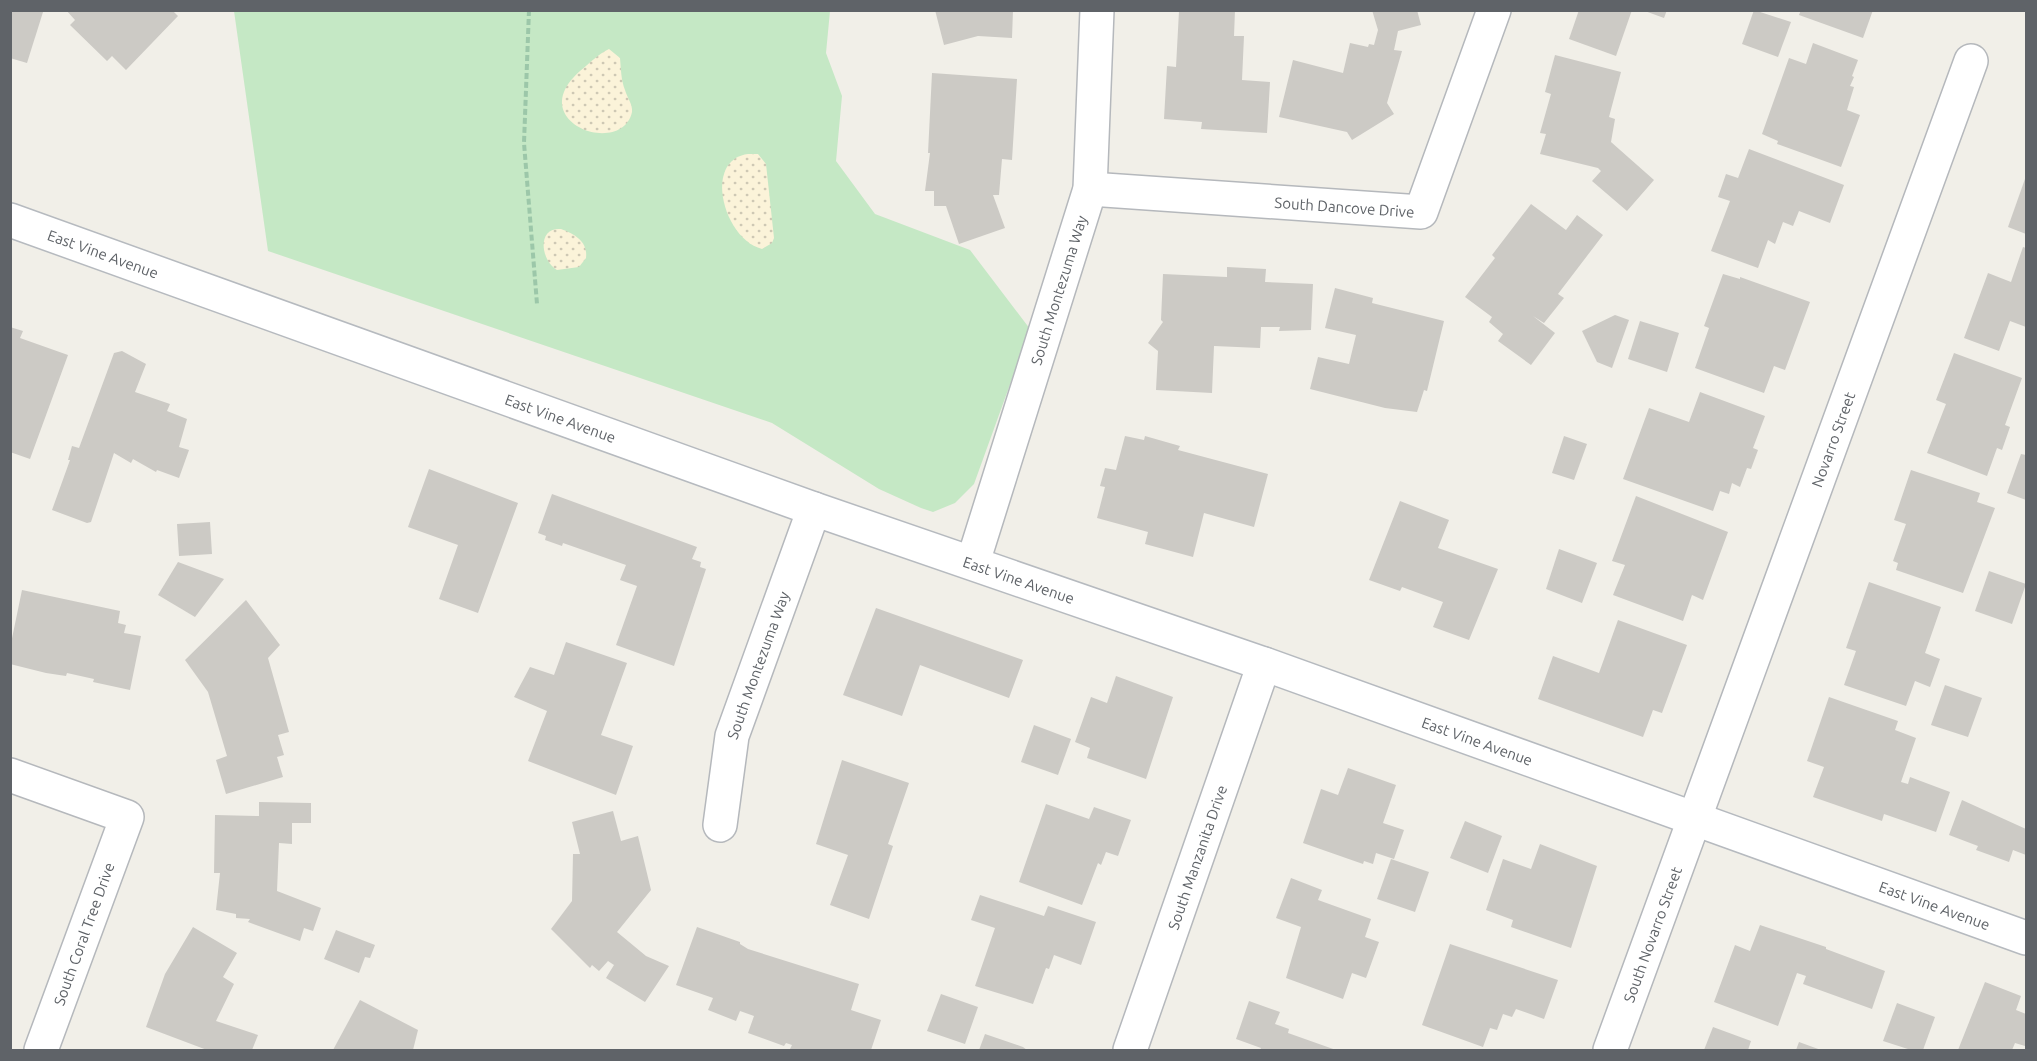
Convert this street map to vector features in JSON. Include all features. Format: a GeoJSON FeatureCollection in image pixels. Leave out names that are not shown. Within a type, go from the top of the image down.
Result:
{"type":"FeatureCollection","features":[{"type":"Feature","properties":{"kind":"street","name":"South Montezuma Way"},"geometry":{"type":"LineString","coordinates":[[973,562],[1090,189],[1097,10]]}},
{"type":"Feature","properties":{"kind":"street","name":"South Dancove Drive"},"geometry":{"type":"LineString","coordinates":[[1090,189],[1421,212],[1494,10]]}},
{"type":"Feature","properties":{"kind":"street","name":"Novarro Street"},"geometry":{"type":"LineString","coordinates":[[1694,818],[1971,61]]}},
{"type":"Feature","properties":{"kind":"street","name":"East Vine Avenue"},"geometry":{"type":"LineString","coordinates":[[10,220],[814,509],[1264,664],[2026,938]]}},
{"type":"Feature","properties":{"kind":"street","name":"South Montezuma Way"},"geometry":{"type":"LineString","coordinates":[[720,825],[732,736],[814,509]]}},
{"type":"Feature","properties":{"kind":"street","name":"South Manzanita Drive"},"geometry":{"type":"LineString","coordinates":[[1130,1050],[1264,664]]}},
{"type":"Feature","properties":{"kind":"street","name":"South Coral Tree Drive"},"geometry":{"type":"LineString","coordinates":[[10,775],[127,817],[41,1050]]}},
{"type":"Feature","properties":{"kind":"street","name":"South Novarro Street"},"geometry":{"type":"LineString","coordinates":[[1610,1050],[1694,818]]}},
{"type":"Feature","properties":{"kind":"path"},"geometry":{"type":"LineString","coordinates":[[530,10],[524,143],[537,304]]}},
{"type":"Feature","properties":{"kind":"green space"},"geometry":{"type":"Polygon","coordinates":[[[234,11],[830,11],[826,53],[842,96],[836,161],[875,214],[970,250],[1030,329],[974,484],[955,503],[933,512],[879,489],[772,423],[268,251],[234,11]]]}},
{"type":"Feature","properties":{"kind":"sand"},"geometry":{"type":"Polygon","coordinates":[[[609,49],[620,58],[623,82],[632,112],[625,126],[612,132],[596,133],[580,128],[568,119],[562,105],[565,89],[580,71],[609,49]]]}},
{"type":"Feature","properties":{"kind":"sand"},"geometry":{"type":"Polygon","coordinates":[[[748,154],[758,154],[766,164],[774,238],[772,243],[762,249],[749,243],[737,231],[729,217],[724,200],[722,184],[725,170],[734,159],[748,154]]]}},
{"type":"Feature","properties":{"kind":"sand"},"geometry":{"type":"Polygon","coordinates":[[[561,229],[576,236],[585,247],[586,258],[579,267],[557,270],[547,260],[545,239],[548,233],[561,229]]]}},
{"type":"Feature","properties":{"kind":"building"},"geometry":{"type":"Polygon","coordinates":[[[10,10],[43,12],[27,63],[10,58],[10,10]]]}},
{"type":"Feature","properties":{"kind":"building"},"geometry":{"type":"Polygon","coordinates":[[[66,10],[172,10],[178,16],[126,70],[112,56],[107,61],[70,25],[75,20],[66,10]]]}},
{"type":"Feature","properties":{"kind":"building"},"geometry":{"type":"Polygon","coordinates":[[[935,10],[1013,10],[1012,38],[978,36],[944,45],[935,10]]]}},
{"type":"Feature","properties":{"kind":"building"},"geometry":{"type":"Polygon","coordinates":[[[1235,10],[1234,36],[1244,36],[1242,80],[1270,82],[1267,133],[1201,129],[1202,122],[1164,119],[1167,66],[1176,67],[1179,11],[1235,10]]]}},
{"type":"Feature","properties":{"kind":"building"},"geometry":{"type":"Polygon","coordinates":[[[1372,10],[1417,10],[1421,25],[1398,31],[1394,50],[1402,51],[1387,103],[1394,114],[1352,140],[1347,132],[1279,117],[1293,60],[1343,73],[1350,43],[1368,47],[1369,44],[1374,45],[1378,30],[1372,10]]]}},
{"type":"Feature","properties":{"kind":"building"},"geometry":{"type":"Polygon","coordinates":[[[1579,10],[1632,10],[1616,56],[1569,39],[1579,10]]]}},
{"type":"Feature","properties":{"kind":"building"},"geometry":{"type":"Polygon","coordinates":[[[1642,10],[1667,10],[1664,18],[1642,10]]]}},
{"type":"Feature","properties":{"kind":"building"},"geometry":{"type":"Polygon","coordinates":[[[1754,10],[1791,22],[1778,57],[1742,44],[1754,10]]]}},
{"type":"Feature","properties":{"kind":"building"},"geometry":{"type":"Polygon","coordinates":[[[1801,10],[1873,10],[1863,38],[1799,15],[1801,10]]]}},
{"type":"Feature","properties":{"kind":"building"},"geometry":{"type":"Polygon","coordinates":[[[1813,43],[1858,60],[1852,76],[1854,77],[1850,86],[1854,87],[1847,110],[1860,115],[1841,167],[1777,144],[1778,141],[1762,134],[1789,58],[1806,64],[1813,43]]]}},
{"type":"Feature","properties":{"kind":"building"},"geometry":{"type":"Polygon","coordinates":[[[1555,55],[1621,72],[1609,117],[1615,119],[1611,142],[1654,180],[1627,211],[1592,181],[1601,171],[1598,168],[1540,154],[1546,134],[1540,133],[1551,94],[1545,92],[1555,55]]]}},
{"type":"Feature","properties":{"kind":"building"},"geometry":{"type":"Polygon","coordinates":[[[932,73],[1017,79],[1012,160],[1002,159],[999,195],[993,195],[1005,228],[959,244],[946,206],[934,206],[934,191],[925,191],[930,153],[928,153],[932,73]]]}},
{"type":"Feature","properties":{"kind":"building"},"geometry":{"type":"Polygon","coordinates":[[[1749,149],[1844,185],[1830,223],[1799,211],[1793,226],[1783,222],[1775,244],[1768,240],[1758,268],[1711,251],[1730,201],[1718,197],[1726,174],[1738,178],[1749,149]]]}},
{"type":"Feature","properties":{"kind":"building"},"geometry":{"type":"Polygon","coordinates":[[[2026,176],[2026,234],[2008,227],[2026,176]]]}},
{"type":"Feature","properties":{"kind":"building"},"geometry":{"type":"Polygon","coordinates":[[[1531,204],[1566,230],[1577,215],[1603,235],[1558,294],[1564,298],[1544,323],[1533,316],[1555,333],[1531,365],[1498,341],[1503,334],[1489,322],[1492,317],[1465,297],[1495,258],[1492,255],[1531,204]]]}},
{"type":"Feature","properties":{"kind":"building"},"geometry":{"type":"Polygon","coordinates":[[[2023,247],[2026,248],[2026,327],[2010,321],[1999,351],[1964,338],[1988,273],[2011,282],[2023,247]]]}},
{"type":"Feature","properties":{"kind":"building"},"geometry":{"type":"Polygon","coordinates":[[[1227,267],[1266,269],[1265,282],[1313,284],[1311,330],[1279,331],[1280,327],[1261,327],[1260,348],[1214,346],[1212,393],[1156,390],[1158,351],[1148,343],[1163,322],[1161,320],[1163,274],[1227,277],[1227,267]]]}},
{"type":"Feature","properties":{"kind":"building"},"geometry":{"type":"Polygon","coordinates":[[[1723,274],[1740,279],[1740,277],[1810,302],[1785,370],[1774,366],[1764,393],[1695,368],[1709,328],[1704,326],[1723,274]]]}},
{"type":"Feature","properties":{"kind":"building"},"geometry":{"type":"Polygon","coordinates":[[[1335,288],[1373,298],[1372,303],[1444,321],[1427,391],[1424,390],[1417,412],[1385,408],[1310,389],[1318,357],[1349,364],[1356,335],[1325,328],[1335,288]]]}},
{"type":"Feature","properties":{"kind":"building"},"geometry":{"type":"Polygon","coordinates":[[[1615,315],[1629,320],[1612,368],[1597,362],[1582,331],[1615,315]]]}},
{"type":"Feature","properties":{"kind":"building"},"geometry":{"type":"Polygon","coordinates":[[[1640,321],[1679,333],[1667,372],[1628,359],[1640,321]]]}},
{"type":"Feature","properties":{"kind":"building"},"geometry":{"type":"Polygon","coordinates":[[[10,327],[23,331],[20,338],[68,355],[30,459],[10,452],[10,327]]]}},
{"type":"Feature","properties":{"kind":"building"},"geometry":{"type":"Polygon","coordinates":[[[122,351],[146,364],[135,392],[170,404],[167,411],[187,419],[179,447],[189,450],[179,478],[157,470],[156,472],[133,459],[131,463],[114,453],[91,522],[87,523],[52,510],[70,460],[68,460],[72,446],[79,448],[114,353],[122,351]]]}},
{"type":"Feature","properties":{"kind":"building"},"geometry":{"type":"Polygon","coordinates":[[[1954,353],[2022,378],[2005,425],[2010,427],[2002,450],[1997,448],[1987,476],[1927,453],[1946,404],[1936,400],[1954,353]]]}},
{"type":"Feature","properties":{"kind":"building"},"geometry":{"type":"Polygon","coordinates":[[[1700,392],[1765,416],[1753,448],[1758,450],[1751,469],[1747,468],[1740,487],[1732,483],[1729,494],[1720,491],[1713,511],[1623,479],[1649,408],[1689,422],[1700,392]]]}},
{"type":"Feature","properties":{"kind":"building"},"geometry":{"type":"Polygon","coordinates":[[[1125,436],[1144,440],[1145,436],[1180,446],[1178,450],[1268,474],[1254,527],[1204,513],[1193,557],[1145,544],[1148,532],[1097,518],[1105,487],[1100,486],[1105,468],[1116,470],[1125,436]]]}},
{"type":"Feature","properties":{"kind":"building"},"geometry":{"type":"Polygon","coordinates":[[[1564,436],[1587,444],[1574,480],[1552,473],[1564,436]]]}},
{"type":"Feature","properties":{"kind":"building"},"geometry":{"type":"Polygon","coordinates":[[[2021,454],[2026,455],[2026,500],[2007,493],[2021,454]]]}},
{"type":"Feature","properties":{"kind":"building"},"geometry":{"type":"Polygon","coordinates":[[[429,469],[518,503],[478,613],[439,599],[458,545],[408,527],[429,469]]]}},
{"type":"Feature","properties":{"kind":"building"},"geometry":{"type":"Polygon","coordinates":[[[1911,470],[1980,493],[1977,502],[1995,508],[1963,593],[1896,570],[1898,563],[1893,561],[1906,524],[1894,520],[1911,470]]]}},
{"type":"Feature","properties":{"kind":"building"},"geometry":{"type":"Polygon","coordinates":[[[552,494],[697,547],[692,559],[701,562],[700,567],[706,569],[674,666],[616,645],[637,586],[620,580],[626,565],[563,543],[562,546],[545,540],[546,536],[538,533],[552,494]]]}},
{"type":"Feature","properties":{"kind":"building"},"geometry":{"type":"Polygon","coordinates":[[[1636,496],[1728,532],[1703,600],[1692,595],[1683,621],[1613,595],[1625,565],[1612,561],[1636,496]]]}},
{"type":"Feature","properties":{"kind":"building"},"geometry":{"type":"Polygon","coordinates":[[[1400,501],[1449,520],[1438,548],[1498,569],[1469,640],[1433,627],[1443,602],[1402,587],[1400,591],[1369,580],[1400,501]]]}},
{"type":"Feature","properties":{"kind":"building"},"geometry":{"type":"Polygon","coordinates":[[[210,522],[212,554],[179,556],[177,524],[210,522]]]}},
{"type":"Feature","properties":{"kind":"building"},"geometry":{"type":"Polygon","coordinates":[[[1559,549],[1597,563],[1582,603],[1546,589],[1559,549]]]}},
{"type":"Feature","properties":{"kind":"building"},"geometry":{"type":"Polygon","coordinates":[[[178,562],[224,579],[195,617],[158,595],[178,562]]]}},
{"type":"Feature","properties":{"kind":"building"},"geometry":{"type":"Polygon","coordinates":[[[1989,571],[2026,584],[2012,624],[1975,611],[1989,571]]]}},
{"type":"Feature","properties":{"kind":"building"},"geometry":{"type":"Polygon","coordinates":[[[1869,582],[1941,607],[1925,653],[1940,659],[1930,687],[1915,681],[1906,706],[1844,685],[1856,651],[1846,648],[1869,582]]]}},
{"type":"Feature","properties":{"kind":"building"},"geometry":{"type":"Polygon","coordinates":[[[22,590],[120,611],[118,623],[126,625],[124,633],[141,636],[130,690],[93,682],[94,679],[67,673],[66,676],[46,673],[10,664],[10,648],[22,590]]]}},
{"type":"Feature","properties":{"kind":"building"},"geometry":{"type":"Polygon","coordinates":[[[246,600],[280,645],[268,658],[289,732],[278,735],[284,755],[277,757],[283,777],[226,794],[216,760],[227,756],[208,692],[185,660],[246,600]]]}},
{"type":"Feature","properties":{"kind":"building"},"geometry":{"type":"Polygon","coordinates":[[[876,608],[1023,660],[1009,698],[920,665],[902,716],[843,695],[876,608]]]}},
{"type":"Feature","properties":{"kind":"building"},"geometry":{"type":"Polygon","coordinates":[[[1618,620],[1687,645],[1662,713],[1653,710],[1643,737],[1538,699],[1553,656],[1599,673],[1618,620]]]}},
{"type":"Feature","properties":{"kind":"building"},"geometry":{"type":"Polygon","coordinates":[[[566,642],[627,663],[601,735],[633,746],[616,795],[528,761],[547,711],[514,697],[530,667],[554,675],[566,642]]]}},
{"type":"Feature","properties":{"kind":"building"},"geometry":{"type":"Polygon","coordinates":[[[1116,676],[1173,697],[1146,779],[1087,758],[1090,748],[1075,742],[1091,697],[1107,703],[1116,676]]]}},
{"type":"Feature","properties":{"kind":"building"},"geometry":{"type":"Polygon","coordinates":[[[1945,685],[1982,698],[1968,737],[1931,725],[1945,685]]]}},
{"type":"Feature","properties":{"kind":"building"},"geometry":{"type":"Polygon","coordinates":[[[1829,697],[1898,721],[1895,730],[1916,738],[1901,782],[1908,784],[1910,777],[1950,792],[1936,832],[1884,814],[1882,821],[1813,797],[1824,767],[1807,761],[1829,697]]]}},
{"type":"Feature","properties":{"kind":"building"},"geometry":{"type":"Polygon","coordinates":[[[1034,725],[1071,739],[1058,775],[1021,762],[1034,725]]]}},
{"type":"Feature","properties":{"kind":"building"},"geometry":{"type":"Polygon","coordinates":[[[842,760],[909,783],[888,844],[893,846],[869,919],[830,905],[848,855],[816,844],[842,760]]]}},
{"type":"Feature","properties":{"kind":"building"},"geometry":{"type":"Polygon","coordinates":[[[1348,768],[1396,785],[1383,823],[1404,830],[1394,859],[1376,853],[1373,864],[1364,861],[1363,864],[1303,843],[1321,789],[1338,795],[1348,768]]]}},
{"type":"Feature","properties":{"kind":"building"},"geometry":{"type":"Polygon","coordinates":[[[1962,800],[2026,829],[2026,855],[2013,850],[2009,862],[1976,850],[1978,846],[1949,835],[1962,800]]]}},
{"type":"Feature","properties":{"kind":"building"},"geometry":{"type":"Polygon","coordinates":[[[259,802],[311,803],[311,823],[292,823],[292,844],[279,843],[277,891],[321,908],[313,931],[304,928],[300,941],[248,922],[250,919],[236,918],[236,914],[216,910],[220,873],[214,873],[215,815],[259,816],[259,802]]]}},
{"type":"Feature","properties":{"kind":"building"},"geometry":{"type":"Polygon","coordinates":[[[1046,804],[1089,819],[1094,807],[1131,820],[1118,856],[1106,852],[1101,865],[1098,863],[1082,905],[1019,882],[1046,804]]]}},
{"type":"Feature","properties":{"kind":"building"},"geometry":{"type":"Polygon","coordinates":[[[613,811],[621,841],[638,836],[651,890],[617,932],[646,956],[669,966],[645,1002],[606,978],[614,965],[608,961],[599,971],[592,965],[590,968],[551,929],[572,901],[573,854],[580,854],[572,822],[613,811]]]}},
{"type":"Feature","properties":{"kind":"building"},"geometry":{"type":"Polygon","coordinates":[[[1465,821],[1502,836],[1488,873],[1450,858],[1465,821]]]}},
{"type":"Feature","properties":{"kind":"building"},"geometry":{"type":"Polygon","coordinates":[[[1540,844],[1597,866],[1571,948],[1511,927],[1513,920],[1486,910],[1503,859],[1531,869],[1540,844]]]}},
{"type":"Feature","properties":{"kind":"building"},"geometry":{"type":"Polygon","coordinates":[[[1391,859],[1429,872],[1415,912],[1377,899],[1391,859]]]}},
{"type":"Feature","properties":{"kind":"building"},"geometry":{"type":"Polygon","coordinates":[[[1291,878],[1322,890],[1318,900],[1371,919],[1365,937],[1379,942],[1366,978],[1352,973],[1343,999],[1286,978],[1301,927],[1276,918],[1291,878]]]}},
{"type":"Feature","properties":{"kind":"building"},"geometry":{"type":"Polygon","coordinates":[[[980,895],[1044,916],[1048,906],[1096,922],[1081,965],[1054,955],[1049,969],[1046,968],[1033,1004],[975,986],[995,928],[971,920],[980,895]]]}},
{"type":"Feature","properties":{"kind":"building"},"geometry":{"type":"Polygon","coordinates":[[[1760,925],[1826,947],[1826,949],[1885,971],[1872,1009],[1803,984],[1806,976],[1797,973],[1778,1026],[1714,1002],[1735,945],[1750,951],[1760,925]]]}},
{"type":"Feature","properties":{"kind":"building"},"geometry":{"type":"Polygon","coordinates":[[[193,927],[237,953],[223,977],[234,984],[216,1021],[258,1035],[252,1050],[207,1050],[146,1027],[165,974],[193,927]]]}},
{"type":"Feature","properties":{"kind":"building"},"geometry":{"type":"Polygon","coordinates":[[[697,927],[740,942],[748,949],[859,984],[851,1010],[881,1020],[871,1050],[790,1049],[792,1045],[786,1043],[784,1046],[748,1033],[754,1016],[740,1011],[736,1021],[708,1010],[713,998],[676,985],[697,927]]]}},
{"type":"Feature","properties":{"kind":"building"},"geometry":{"type":"Polygon","coordinates":[[[336,930],[375,945],[370,958],[365,957],[359,973],[324,959],[336,930]]]}},
{"type":"Feature","properties":{"kind":"building"},"geometry":{"type":"Polygon","coordinates":[[[1450,944],[1558,980],[1544,1019],[1516,1009],[1512,1017],[1503,1014],[1497,1030],[1490,1028],[1483,1047],[1422,1025],[1450,944]]]}},
{"type":"Feature","properties":{"kind":"building"},"geometry":{"type":"Polygon","coordinates":[[[1985,982],[2021,996],[2016,1010],[2026,1014],[2025,1046],[2015,1043],[2012,1050],[1958,1050],[1985,982]]]}},
{"type":"Feature","properties":{"kind":"building"},"geometry":{"type":"Polygon","coordinates":[[[941,994],[978,1007],[965,1044],[927,1031],[941,994]]]}},
{"type":"Feature","properties":{"kind":"building"},"geometry":{"type":"Polygon","coordinates":[[[360,1000],[418,1030],[413,1050],[333,1050],[360,1000]]]}},
{"type":"Feature","properties":{"kind":"building"},"geometry":{"type":"Polygon","coordinates":[[[1249,1001],[1280,1012],[1275,1024],[1289,1029],[1288,1033],[1336,1050],[1260,1050],[1261,1048],[1236,1039],[1249,1001]]]}},
{"type":"Feature","properties":{"kind":"building"},"geometry":{"type":"Polygon","coordinates":[[[1897,1003],[1935,1017],[1923,1050],[1911,1050],[1883,1041],[1897,1003]]]}},
{"type":"Feature","properties":{"kind":"building"},"geometry":{"type":"Polygon","coordinates":[[[1713,1027],[1751,1041],[1748,1050],[1704,1050],[1713,1027]]]}},
{"type":"Feature","properties":{"kind":"building"},"geometry":{"type":"Polygon","coordinates":[[[985,1034],[1023,1047],[1027,1050],[979,1050],[985,1034]]]}},
{"type":"Feature","properties":{"kind":"building"},"geometry":{"type":"Polygon","coordinates":[[[1799,1042],[1821,1050],[1796,1050],[1799,1042]]]}}]}
